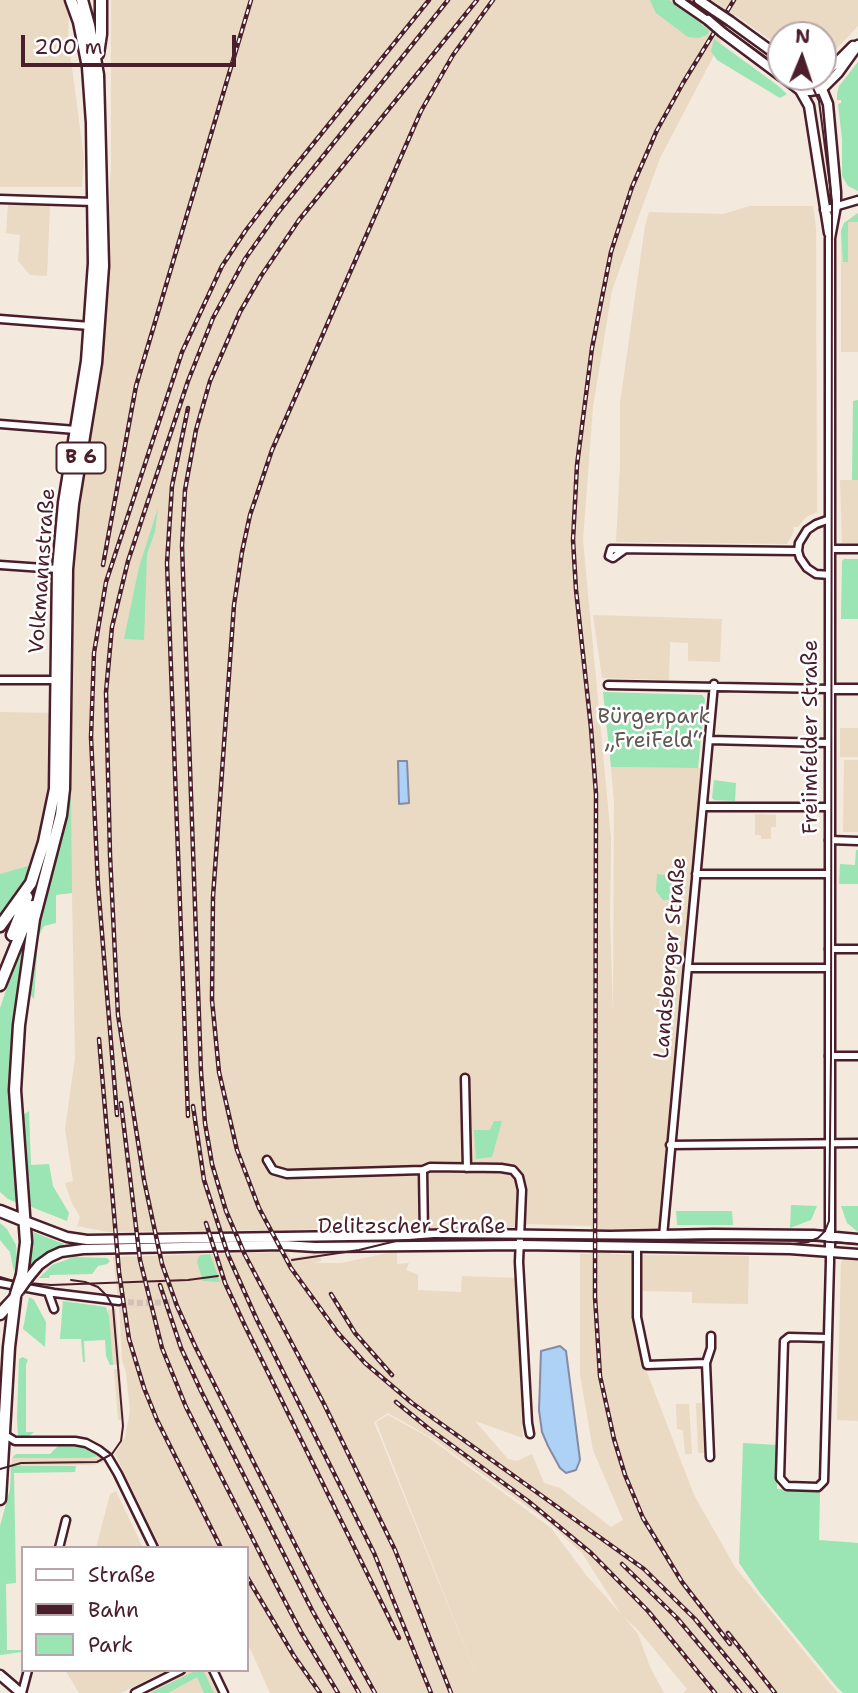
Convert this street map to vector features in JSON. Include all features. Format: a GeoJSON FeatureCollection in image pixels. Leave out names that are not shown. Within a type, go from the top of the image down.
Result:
{"type":"FeatureCollection","features":[{"type":"Feature","properties":{"kind":"main road","name":"Volkmannstraße"},"geometry":{"type":"LineString","coordinates":[[37,883],[55,789],[58,569],[64,503],[90,326],[93,202],[89,80],[83,38],[71,0]]}},
{"type":"Feature","properties":{"kind":"main road","name":"Volkmannstraße"},"geometry":{"type":"LineString","coordinates":[[0,926],[37,883],[61,815],[64,789],[67,569],[73,504],[96,363],[103,266],[100,100],[96,61],[82,0]]}},
{"type":"Feature","properties":{"kind":"main road"},"geometry":{"type":"LineString","coordinates":[[96,61],[101,34],[102,0]]}},
{"type":"Feature","properties":{"kind":"main road"},"geometry":{"type":"LineString","coordinates":[[0,964],[37,883]]}},
{"type":"Feature","properties":{"kind":"main road"},"geometry":{"type":"LineString","coordinates":[[0,1314],[16,1295],[26,1276],[25,1221],[15,1090],[19,1026],[37,883]]}},
{"type":"Feature","properties":{"kind":"main road","name":"B 6"},"geometry":{"type":"LineString","coordinates":[[0,985],[37,883]]}},
{"type":"Feature","properties":{"kind":"main road"},"geometry":{"type":"LineString","coordinates":[[0,1211],[25,1221]]}},
{"type":"Feature","properties":{"kind":"main road"},"geometry":{"type":"LineString","coordinates":[[0,1499],[9,1347],[16,1295]]}},
{"type":"Feature","properties":{"kind":"street"},"geometry":{"type":"LineString","coordinates":[[679,0],[767,65]]}},
{"type":"Feature","properties":{"kind":"street"},"geometry":{"type":"LineString","coordinates":[[699,0],[767,48]]}},
{"type":"Feature","properties":{"kind":"street"},"geometry":{"type":"LineString","coordinates":[[837,73],[858,43]]}},
{"type":"Feature","properties":{"kind":"street"},"geometry":{"type":"LineString","coordinates":[[837,63],[858,43]]}},
{"type":"Feature","properties":{"kind":"street"},"geometry":{"type":"LineString","coordinates":[[801,91],[809,106]]}},
{"type":"Feature","properties":{"kind":"street"},"geometry":{"type":"LineString","coordinates":[[809,106],[814,91]]}},
{"type":"Feature","properties":{"kind":"street","name":"Freiimfelder Straße"},"geometry":{"type":"LineString","coordinates":[[821,91],[829,107],[836,177],[836,206],[830,238],[828,1236]]}},
{"type":"Feature","properties":{"kind":"street","name":"Freiimfelder Straße"},"geometry":{"type":"LineString","coordinates":[[809,106],[830,238]]}},
{"type":"Feature","properties":{"kind":"street"},"geometry":{"type":"LineString","coordinates":[[0,199],[93,202]]}},
{"type":"Feature","properties":{"kind":"street"},"geometry":{"type":"LineString","coordinates":[[824,210],[858,200]]}},
{"type":"Feature","properties":{"kind":"street"},"geometry":{"type":"LineString","coordinates":[[0,319],[90,326]]}},
{"type":"Feature","properties":{"kind":"street"},"geometry":{"type":"LineString","coordinates":[[0,424],[76,430]]}},
{"type":"Feature","properties":{"kind":"street"},"geometry":{"type":"LineString","coordinates":[[830,519],[807,530],[799,543],[798,551],[807,568],[816,574],[830,575]]}},
{"type":"Feature","properties":{"kind":"street"},"geometry":{"type":"LineString","coordinates":[[830,549],[858,549]]}},
{"type":"Feature","properties":{"kind":"street"},"geometry":{"type":"LineString","coordinates":[[624,550],[798,551]]}},
{"type":"Feature","properties":{"kind":"street"},"geometry":{"type":"LineString","coordinates":[[0,565],[58,569]]}},
{"type":"Feature","properties":{"kind":"street"},"geometry":{"type":"LineString","coordinates":[[0,680],[56,680]]}},
{"type":"Feature","properties":{"kind":"street"},"geometry":{"type":"LineString","coordinates":[[608,685],[858,689]]}},
{"type":"Feature","properties":{"kind":"street","name":"Landsberger Straße"},"geometry":{"type":"LineString","coordinates":[[663,1236],[714,686]]}},
{"type":"Feature","properties":{"kind":"street"},"geometry":{"type":"LineString","coordinates":[[709,740],[829,743]]}},
{"type":"Feature","properties":{"kind":"street"},"geometry":{"type":"LineString","coordinates":[[703,807],[829,807]]}},
{"type":"Feature","properties":{"kind":"street"},"geometry":{"type":"LineString","coordinates":[[829,840],[858,841]]}},
{"type":"Feature","properties":{"kind":"street"},"geometry":{"type":"LineString","coordinates":[[696,874],[829,874]]}},
{"type":"Feature","properties":{"kind":"street"},"geometry":{"type":"LineString","coordinates":[[829,949],[858,949]]}},
{"type":"Feature","properties":{"kind":"street"},"geometry":{"type":"LineString","coordinates":[[688,968],[829,968]]}},
{"type":"Feature","properties":{"kind":"street"},"geometry":{"type":"LineString","coordinates":[[829,1056],[858,1056]]}},
{"type":"Feature","properties":{"kind":"street"},"geometry":{"type":"LineString","coordinates":[[465,1078],[467,1168]]}},
{"type":"Feature","properties":{"kind":"street"},"geometry":{"type":"LineString","coordinates":[[670,1145],[858,1143]]}},
{"type":"Feature","properties":{"kind":"street"},"geometry":{"type":"LineString","coordinates":[[267,1160],[274,1170],[287,1174],[423,1170],[430,1167],[513,1170],[519,1177],[522,1190],[519,1262],[527,1423],[530,1434]]}},
{"type":"Feature","properties":{"kind":"street"},"geometry":{"type":"LineString","coordinates":[[423,1170],[424,1235]]}},
{"type":"Feature","properties":{"kind":"street","name":"Delitzscher Straße"},"geometry":{"type":"LineString","coordinates":[[25,1221],[67,1237],[87,1240],[521,1234],[713,1234],[858,1239]]}},
{"type":"Feature","properties":{"kind":"street"},"geometry":{"type":"LineString","coordinates":[[828,1236],[830,1252],[828,1338],[824,1480],[818,1487],[784,1484],[780,1478],[784,1341],[789,1337],[828,1338]]}},
{"type":"Feature","properties":{"kind":"street","name":"Delitzscher Straße"},"geometry":{"type":"LineString","coordinates":[[26,1276],[50,1257],[61,1252],[83,1249],[283,1245],[520,1245],[858,1254]]}},
{"type":"Feature","properties":{"kind":"street"},"geometry":{"type":"LineString","coordinates":[[637,1247],[636,1312],[647,1365],[706,1363]]}},
{"type":"Feature","properties":{"kind":"street"},"geometry":{"type":"LineString","coordinates":[[0,1283],[119,1301]]}},
{"type":"Feature","properties":{"kind":"street"},"geometry":{"type":"LineString","coordinates":[[48,1292],[54,1309]]}},
{"type":"Feature","properties":{"kind":"street"},"geometry":{"type":"LineString","coordinates":[[710,1457],[706,1363],[711,1348],[711,1336]]}},
{"type":"Feature","properties":{"kind":"street"},"geometry":{"type":"LineString","coordinates":[[5,1434],[15,1441],[69,1441],[86,1443],[99,1450],[108,1457],[153,1546]]}},
{"type":"Feature","properties":{"kind":"street"},"geometry":{"type":"LineString","coordinates":[[60,1546],[66,1520]]}},
{"type":"Feature","properties":{"kind":"street"},"geometry":{"type":"LineString","coordinates":[[0,1675],[21,1693],[27,1672]]}},
{"type":"Feature","properties":{"kind":"street"},"geometry":{"type":"LineString","coordinates":[[135,1693],[177,1672]]}},
{"type":"Feature","properties":{"kind":"street"},"geometry":{"type":"LineString","coordinates":[[214,1672],[224,1693]]}},
{"type":"Feature","properties":{"kind":"shaded area"},"geometry":{"type":"Polygon","coordinates":[[[0,0],[76,0],[69,13],[68,38],[84,158],[82,187],[0,187],[0,0]]]}},
{"type":"Feature","properties":{"kind":"shaded area"},"geometry":{"type":"Polygon","coordinates":[[[111,0],[858,0],[858,26],[837,48],[837,21],[767,21],[767,37],[735,15],[660,158],[612,290],[593,407],[583,540],[611,839],[613,1016],[614,802],[611,767],[701,768],[686,974],[662,1228],[610,1229],[611,1254],[635,1255],[634,1315],[645,1367],[694,1495],[735,1567],[838,1693],[683,1693],[687,1689],[624,1617],[638,1634],[650,1667],[664,1693],[270,1693],[248,1644],[248,1546],[160,1546],[115,1454],[125,1437],[130,1411],[122,1360],[113,1257],[288,1252],[291,1258],[315,1254],[321,1258],[321,1261],[313,1263],[341,1263],[397,1251],[397,1264],[409,1263],[406,1270],[418,1275],[418,1290],[461,1292],[462,1276],[515,1278],[523,1438],[475,1421],[508,1459],[517,1461],[532,1454],[544,1483],[560,1488],[611,1527],[623,1520],[593,1450],[580,1375],[580,1254],[591,1254],[591,1226],[529,1224],[513,1227],[108,1232],[77,1226],[80,1217],[65,1183],[73,1181],[65,1129],[75,1058],[72,893],[68,873],[75,540],[102,368],[111,163],[111,0]],[[388,1413],[374,1422],[483,1692],[376,1422],[388,1415],[428,1437],[551,1528],[586,1575],[621,1614],[582,1553],[547,1521],[432,1438],[388,1413]]]}},
{"type":"Feature","properties":{"kind":"shaded area"},"geometry":{"type":"Polygon","coordinates":[[[8,204],[50,206],[47,276],[30,275],[18,261],[20,235],[6,233],[8,204]]]}},
{"type":"Feature","properties":{"kind":"shaded area"},"geometry":{"type":"Polygon","coordinates":[[[750,206],[813,206],[816,228],[817,512],[806,517],[798,527],[793,527],[794,531],[787,544],[616,542],[620,403],[649,212],[723,214],[750,206]]]}},
{"type":"Feature","properties":{"kind":"shaded area"},"geometry":{"type":"Polygon","coordinates":[[[858,213],[858,352],[841,352],[841,231],[844,223],[858,213]]]}},
{"type":"Feature","properties":{"kind":"shaded area"},"geometry":{"type":"Polygon","coordinates":[[[840,480],[858,480],[858,543],[842,543],[840,480]]]}},
{"type":"Feature","properties":{"kind":"shaded area"},"geometry":{"type":"Polygon","coordinates":[[[593,615],[722,619],[720,662],[688,661],[688,643],[670,642],[669,680],[602,678],[593,615]]]}},
{"type":"Feature","properties":{"kind":"shaded area"},"geometry":{"type":"Polygon","coordinates":[[[0,712],[50,713],[51,751],[44,812],[34,861],[11,899],[0,911],[0,712]]]}},
{"type":"Feature","properties":{"kind":"shaded area"},"geometry":{"type":"Polygon","coordinates":[[[840,728],[858,728],[858,757],[840,757],[840,728]]]}},
{"type":"Feature","properties":{"kind":"shaded area"},"geometry":{"type":"Polygon","coordinates":[[[844,760],[858,760],[858,832],[843,832],[844,760]]]}},
{"type":"Feature","properties":{"kind":"shaded area"},"geometry":{"type":"Polygon","coordinates":[[[755,814],[776,815],[776,827],[771,827],[771,839],[761,839],[761,835],[755,835],[755,814]]]}},
{"type":"Feature","properties":{"kind":"shaded area"},"geometry":{"type":"Polygon","coordinates":[[[641,1255],[749,1256],[748,1304],[692,1303],[692,1292],[640,1291],[641,1255]]]}},
{"type":"Feature","properties":{"kind":"shaded area"},"geometry":{"type":"Polygon","coordinates":[[[844,1259],[858,1261],[858,1421],[837,1420],[841,1262],[844,1259]]]}},
{"type":"Feature","properties":{"kind":"shaded area"},"geometry":{"type":"Polygon","coordinates":[[[116,1309],[120,1364],[113,1365],[108,1310],[116,1309]]]}},
{"type":"Feature","properties":{"kind":"shaded area"},"geometry":{"type":"Polygon","coordinates":[[[114,1369],[120,1369],[124,1419],[118,1420],[114,1369]]]}},
{"type":"Feature","properties":{"kind":"shaded area"},"geometry":{"type":"Polygon","coordinates":[[[696,1403],[703,1403],[705,1453],[698,1453],[696,1403]]]}},
{"type":"Feature","properties":{"kind":"shaded area"},"geometry":{"type":"Polygon","coordinates":[[[676,1404],[689,1404],[692,1454],[685,1454],[683,1430],[677,1429],[676,1404]]]}},
{"type":"Feature","properties":{"kind":"shaded area"},"geometry":{"type":"Polygon","coordinates":[[[99,1456],[104,1462],[94,1465],[11,1466],[12,1458],[99,1456]]]}},
{"type":"Feature","properties":{"kind":"shaded area"},"geometry":{"type":"Polygon","coordinates":[[[116,1491],[142,1546],[97,1546],[110,1494],[116,1491]]]}},
{"type":"Feature","properties":{"kind":"shaded area"},"geometry":{"type":"Polygon","coordinates":[[[66,1672],[163,1672],[121,1693],[79,1693],[66,1672]]]}},
{"type":"Feature","properties":{"kind":"shaded area"},"geometry":{"type":"Polygon","coordinates":[[[187,1672],[209,1672],[219,1693],[144,1693],[187,1672]]]}},
{"type":"Feature","properties":{"kind":"green space"},"geometry":{"type":"Polygon","coordinates":[[[650,0],[669,0],[700,22],[709,31],[707,35],[699,38],[688,37],[656,13],[650,0]]]}},
{"type":"Feature","properties":{"kind":"green space"},"geometry":{"type":"Polygon","coordinates":[[[714,39],[767,78],[767,90],[717,60],[711,51],[714,39]]]}},
{"type":"Feature","properties":{"kind":"green space"},"geometry":{"type":"Polygon","coordinates":[[[858,62],[858,191],[848,186],[842,176],[838,104],[841,100],[837,100],[837,94],[839,86],[858,62]]]}},
{"type":"Feature","properties":{"kind":"green space"},"geometry":{"type":"Polygon","coordinates":[[[768,91],[784,91],[787,94],[780,98],[768,91]]]}},
{"type":"Feature","properties":{"kind":"green space"},"geometry":{"type":"Polygon","coordinates":[[[858,213],[858,222],[848,222],[848,262],[843,262],[841,231],[844,223],[858,213]]]}},
{"type":"Feature","properties":{"kind":"green space"},"geometry":{"type":"Polygon","coordinates":[[[858,400],[858,480],[852,480],[853,401],[858,400]]]}},
{"type":"Feature","properties":{"kind":"green space"},"geometry":{"type":"Polygon","coordinates":[[[158,508],[155,532],[147,554],[144,640],[124,639],[139,567],[158,508]]]}},
{"type":"Feature","properties":{"kind":"green space"},"geometry":{"type":"Polygon","coordinates":[[[844,559],[858,559],[858,619],[841,619],[844,559]]]}},
{"type":"Feature","properties":{"kind":"green space","name":"Bürgerpark „FreiFeld“"},"geometry":{"type":"Polygon","coordinates":[[[603,692],[702,695],[705,699],[698,768],[611,767],[603,692]]]}},
{"type":"Feature","properties":{"kind":"green space"},"geometry":{"type":"Polygon","coordinates":[[[714,780],[736,783],[735,801],[712,798],[714,780]]]}},
{"type":"Feature","properties":{"kind":"green space"},"geometry":{"type":"Polygon","coordinates":[[[71,797],[72,893],[56,895],[56,923],[44,926],[38,937],[34,999],[26,989],[36,930],[66,801],[71,797]]]}},
{"type":"Feature","properties":{"kind":"green space"},"geometry":{"type":"Polygon","coordinates":[[[856,850],[858,884],[839,884],[840,864],[855,865],[856,850]]]}},
{"type":"Feature","properties":{"kind":"green space"},"geometry":{"type":"Polygon","coordinates":[[[32,865],[19,891],[0,918],[0,874],[32,865]]]}},
{"type":"Feature","properties":{"kind":"green space"},"geometry":{"type":"Polygon","coordinates":[[[657,874],[676,876],[674,900],[663,900],[656,891],[657,874]]]}},
{"type":"Feature","properties":{"kind":"green space"},"geometry":{"type":"Polygon","coordinates":[[[23,940],[13,1042],[20,1204],[0,1192],[0,1008],[23,940]]]}},
{"type":"Feature","properties":{"kind":"green space"},"geometry":{"type":"Polygon","coordinates":[[[29,1111],[31,1165],[49,1164],[53,1186],[69,1213],[67,1221],[29,1206],[22,1116],[29,1111]]]}},
{"type":"Feature","properties":{"kind":"green space"},"geometry":{"type":"Polygon","coordinates":[[[494,1121],[502,1121],[492,1157],[476,1159],[474,1130],[490,1130],[494,1121]]]}},
{"type":"Feature","properties":{"kind":"green space"},"geometry":{"type":"Polygon","coordinates":[[[791,1205],[817,1206],[811,1220],[790,1228],[791,1205]]]}},
{"type":"Feature","properties":{"kind":"green space"},"geometry":{"type":"Polygon","coordinates":[[[841,1206],[858,1206],[858,1232],[847,1223],[841,1206]]]}},
{"type":"Feature","properties":{"kind":"green space"},"geometry":{"type":"Polygon","coordinates":[[[676,1211],[732,1211],[733,1225],[677,1225],[676,1211]]]}},
{"type":"Feature","properties":{"kind":"green space"},"geometry":{"type":"Polygon","coordinates":[[[0,1223],[7,1229],[16,1245],[14,1272],[10,1252],[0,1240],[0,1223]]]}},
{"type":"Feature","properties":{"kind":"green space"},"geometry":{"type":"Polygon","coordinates":[[[33,1232],[65,1246],[52,1250],[32,1266],[33,1232]]]}},
{"type":"Feature","properties":{"kind":"green space"},"geometry":{"type":"Polygon","coordinates":[[[210,1254],[220,1282],[203,1281],[197,1262],[200,1255],[210,1254]]]}},
{"type":"Feature","properties":{"kind":"green space"},"geometry":{"type":"Polygon","coordinates":[[[74,1257],[107,1258],[110,1261],[98,1266],[92,1274],[50,1275],[49,1278],[39,1278],[52,1265],[74,1257]]]}},
{"type":"Feature","properties":{"kind":"green space"},"geometry":{"type":"Polygon","coordinates":[[[29,1297],[34,1300],[46,1322],[45,1347],[23,1329],[29,1297]]]}},
{"type":"Feature","properties":{"kind":"green space"},"geometry":{"type":"Polygon","coordinates":[[[63,1301],[106,1307],[113,1365],[110,1365],[106,1356],[105,1340],[84,1341],[83,1362],[81,1339],[60,1339],[63,1301]]]}},
{"type":"Feature","properties":{"kind":"green space"},"geometry":{"type":"Polygon","coordinates":[[[23,1357],[28,1360],[26,1432],[34,1432],[27,1438],[18,1435],[17,1418],[19,1359],[23,1357]]]}},
{"type":"Feature","properties":{"kind":"green space"},"geometry":{"type":"Polygon","coordinates":[[[743,1443],[777,1445],[777,1489],[820,1492],[819,1540],[858,1543],[858,1693],[843,1693],[836,1686],[739,1563],[743,1443]]]}},
{"type":"Feature","properties":{"kind":"green space"},"geometry":{"type":"Polygon","coordinates":[[[58,1446],[87,1448],[99,1456],[12,1458],[16,1454],[50,1454],[58,1446]]]}},
{"type":"Feature","properties":{"kind":"green space"},"geometry":{"type":"Polygon","coordinates":[[[11,1466],[76,1466],[75,1472],[14,1473],[16,1583],[6,1584],[7,1650],[21,1650],[21,1652],[0,1655],[0,1526],[10,1489],[11,1466]]]}},
{"type":"Feature","properties":{"kind":"green space"},"geometry":{"type":"Polygon","coordinates":[[[193,1672],[204,1672],[214,1693],[204,1693],[197,1677],[168,1693],[150,1693],[193,1672]]]}},
{"type":"Feature","properties":{"kind":"water"},"geometry":{"type":"Polygon","coordinates":[[[398,761],[407,761],[409,803],[399,804],[398,761]]]}},
{"type":"Feature","properties":{"kind":"water"},"geometry":{"type":"Polygon","coordinates":[[[560,1346],[566,1351],[580,1460],[576,1470],[566,1473],[560,1468],[542,1432],[539,1410],[541,1351],[560,1346]]]}},
{"type":"Feature","properties":{"kind":"tunnel"},"geometry":{"type":"LineString","coordinates":[[119,1301],[178,1302]]}},
{"type":"Feature","properties":{"kind":"tram line"},"geometry":{"type":"LineString","coordinates":[[686,0],[767,58]]}},
{"type":"Feature","properties":{"kind":"tram line"},"geometry":{"type":"LineString","coordinates":[[793,1244],[818,1238],[829,1221],[832,201],[819,101],[814,91]]}},
{"type":"Feature","properties":{"kind":"tram line"},"geometry":{"type":"LineString","coordinates":[[292,1260],[359,1250],[396,1241],[434,1238],[816,1241],[858,1244]]}},
{"type":"Feature","properties":{"kind":"tram line"},"geometry":{"type":"LineString","coordinates":[[0,1277],[17,1282],[51,1285],[188,1280],[218,1276]]}},
{"type":"Feature","properties":{"kind":"tram line"},"geometry":{"type":"LineString","coordinates":[[0,1469],[21,1463],[97,1462],[112,1454],[121,1441],[123,1426],[113,1307],[98,1287],[71,1280]]}},
{"type":"Feature","properties":{"kind":"railway"},"geometry":{"type":"LineString","coordinates":[[103,565],[136,386],[251,0]]}},
{"type":"Feature","properties":{"kind":"railway"},"geometry":{"type":"LineString","coordinates":[[117,1115],[98,885],[91,737],[94,653],[106,582],[182,352],[222,266],[288,175],[429,0]]}},
{"type":"Feature","properties":{"kind":"railway"},"geometry":{"type":"LineString","coordinates":[[375,1693],[320,1594],[195,1346],[162,1264],[144,1180],[118,1015],[106,692],[112,627],[128,561],[188,381],[213,318],[245,259],[276,215],[448,0]]}},
{"type":"Feature","properties":{"kind":"railway"},"geometry":{"type":"LineString","coordinates":[[451,1693],[395,1550],[324,1404],[245,1255],[226,1211],[212,1164],[201,1072],[182,546],[185,490],[196,430],[210,381],[240,312],[299,220],[477,0]]}},
{"type":"Feature","properties":{"kind":"railway"},"geometry":{"type":"LineString","coordinates":[[493,0],[453,55],[421,111],[272,450],[250,515],[234,605],[213,897],[212,1000],[219,1072],[237,1150],[259,1208],[291,1268],[338,1333],[365,1363],[412,1403],[644,1569],[695,1619],[756,1693]]}},
{"type":"Feature","properties":{"kind":"railway"},"geometry":{"type":"LineString","coordinates":[[730,1644],[682,1582],[643,1518],[614,1439],[600,1376],[595,1297],[596,794],[573,540],[577,465],[592,348],[611,252],[632,187],[657,130],[734,0]]}},
{"type":"Feature","properties":{"kind":"railway"},"geometry":{"type":"LineString","coordinates":[[188,408],[172,486],[167,563],[188,1116]]}},
{"type":"Feature","properties":{"kind":"railway"},"geometry":{"type":"LineString","coordinates":[[99,1039],[119,1272],[129,1339],[157,1420],[220,1546]]}},
{"type":"Feature","properties":{"kind":"railway"},"geometry":{"type":"LineString","coordinates":[[121,1103],[140,1260],[162,1348],[186,1407],[269,1571],[301,1632],[338,1693]]}},
{"type":"Feature","properties":{"kind":"railway"},"geometry":{"type":"LineString","coordinates":[[193,1106],[204,1180],[228,1255],[257,1320],[374,1553],[431,1693]]}},
{"type":"Feature","properties":{"kind":"railway"},"geometry":{"type":"LineString","coordinates":[[206,1223],[225,1283],[399,1638]]}},
{"type":"Feature","properties":{"kind":"railway"},"geometry":{"type":"LineString","coordinates":[[160,1285],[181,1348],[201,1391],[313,1612],[359,1693]]}},
{"type":"Feature","properties":{"kind":"railway"},"geometry":{"type":"LineString","coordinates":[[331,1294],[355,1333],[392,1375]]}},
{"type":"Feature","properties":{"kind":"railway"},"geometry":{"type":"LineString","coordinates":[[396,1402],[528,1501],[591,1553],[648,1611],[715,1693]]}},
{"type":"Feature","properties":{"kind":"railway"},"geometry":{"type":"LineString","coordinates":[[622,1564],[677,1618],[740,1693]]}},
{"type":"Feature","properties":{"kind":"railway"},"geometry":{"type":"LineString","coordinates":[[248,1579],[294,1656],[320,1693]]}},
{"type":"Feature","properties":{"kind":"railway"},"geometry":{"type":"LineString","coordinates":[[728,1633],[775,1693]]}}]}
